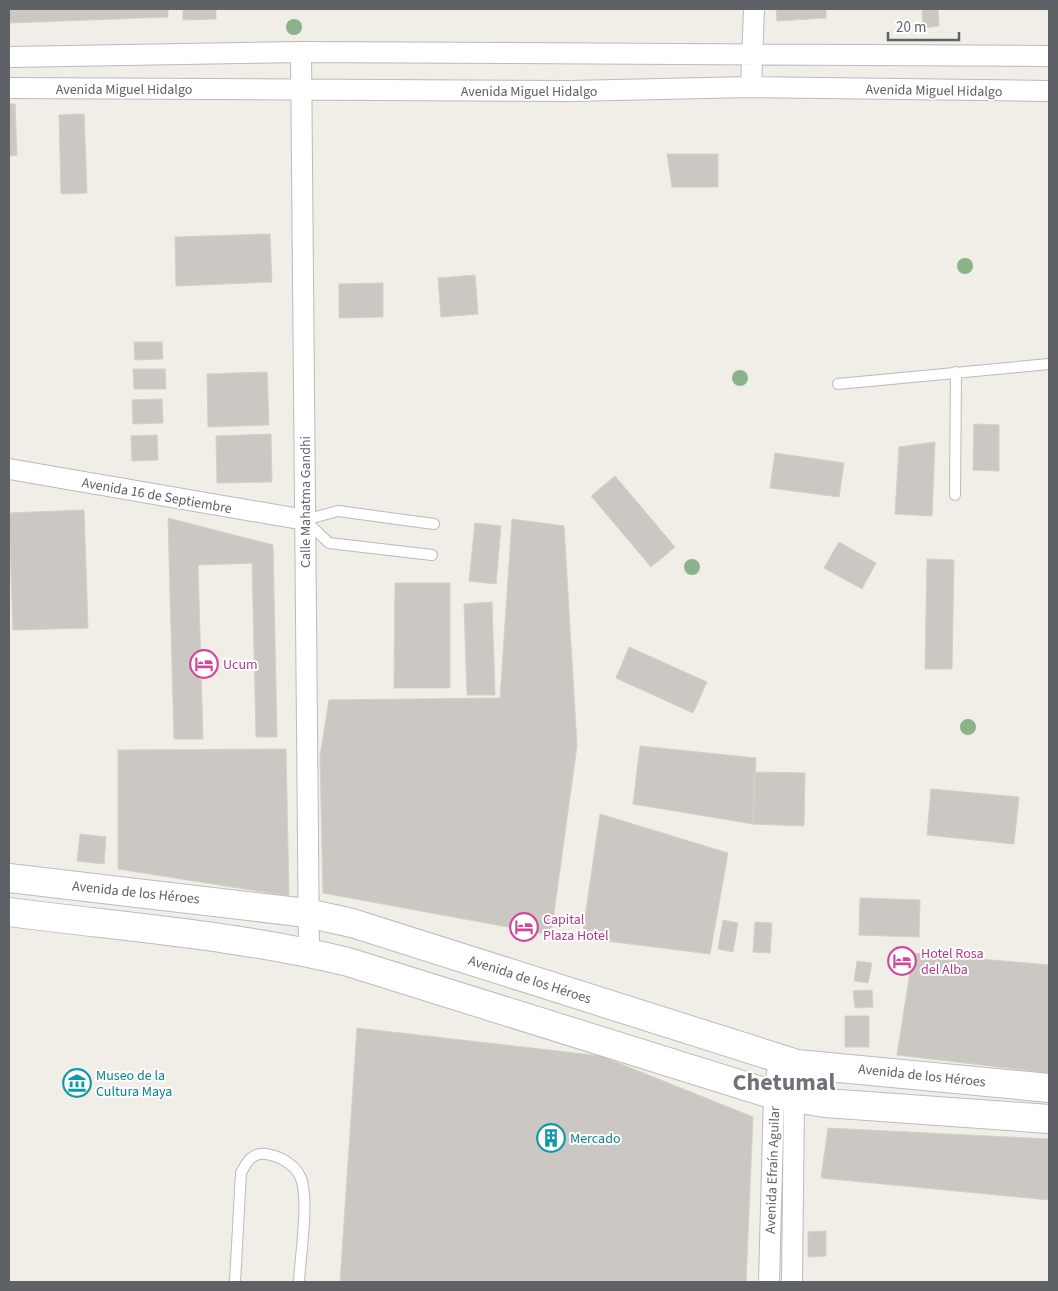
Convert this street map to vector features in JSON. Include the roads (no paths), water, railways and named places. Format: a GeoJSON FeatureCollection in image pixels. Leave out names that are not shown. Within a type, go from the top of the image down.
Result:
{"type":"FeatureCollection","features":[{"type":"Feature","properties":{"kind":"street"},"geometry":{"type":"LineString","coordinates":[[751,88],[754,9]]}},
{"type":"Feature","properties":{"kind":"street"},"geometry":{"type":"LineString","coordinates":[[9,57],[301,52],[1049,56]]}},
{"type":"Feature","properties":{"kind":"street","name":"Calle Mahatma Gandhi"},"geometry":{"type":"LineString","coordinates":[[301,52],[308,952]]}},
{"type":"Feature","properties":{"kind":"street","name":"Avenida Miguel Hidalgo"},"geometry":{"type":"LineString","coordinates":[[9,88],[571,91],[751,88],[1049,91]]}},
{"type":"Feature","properties":{"kind":"street","name":"Avenida 16 de Septiembre"},"geometry":{"type":"LineString","coordinates":[[9,469],[305,520]]}},
{"type":"Feature","properties":{"kind":"street","name":"Avenida de los Héroes"},"geometry":{"type":"LineString","coordinates":[[9,878],[307,913],[352,923],[788,1061],[1049,1088]]}},
{"type":"Feature","properties":{"kind":"street"},"geometry":{"type":"LineString","coordinates":[[9,912],[308,952],[358,965],[784,1097],[825,1104],[1049,1119]]}},
{"type":"Feature","properties":{"kind":"street","name":"Avenida Efraín Aguilar"},"geometry":{"type":"LineString","coordinates":[[769,1282],[770,1224],[788,1061]]}},
{"type":"Feature","properties":{"kind":"street","name":"Avenida Efraín Aguilar"},"geometry":{"type":"LineString","coordinates":[[784,1097],[792,1225],[792,1282]]}},
{"type":"Feature","properties":{"kind":"street"},"geometry":{"type":"LineString","coordinates":[[770,1224],[792,1225]]}},
{"type":"Feature","properties":{"kind":"lane"},"geometry":{"type":"LineString","coordinates":[[838,384],[1049,364]]}},
{"type":"Feature","properties":{"kind":"lane"},"geometry":{"type":"LineString","coordinates":[[955,495],[956,372]]}},
{"type":"Feature","properties":{"kind":"lane"},"geometry":{"type":"LineString","coordinates":[[305,520],[338,511],[434,524]]}},
{"type":"Feature","properties":{"kind":"lane"},"geometry":{"type":"LineString","coordinates":[[305,520],[329,543],[432,555]]}},
{"type":"Feature","properties":{"kind":"lane"},"geometry":{"type":"LineString","coordinates":[[235,1282],[241,1174],[246,1163],[254,1156],[263,1153],[278,1156],[290,1165],[301,1178],[304,1194],[298,1282]]}},
{"type":"Feature","properties":{"kind":"place","name":"Ucum"},"geometry":{"type":"Point","coordinates":[204,664]}},
{"type":"Feature","properties":{"kind":"place","name":"Capital Plaza Hotel"},"geometry":{"type":"Point","coordinates":[524,927]}},
{"type":"Feature","properties":{"kind":"place","name":"Hotel Rosa del Alba"},"geometry":{"type":"Point","coordinates":[902,961]}},
{"type":"Feature","properties":{"kind":"place","name":"Museo de la Cultura Maya"},"geometry":{"type":"Point","coordinates":[77,1083]}},
{"type":"Feature","properties":{"kind":"place","name":"Mercado"},"geometry":{"type":"Point","coordinates":[551,1138]}},
{"type":"Feature","properties":{"kind":"district","name":"Chetumal"},"geometry":{"type":"Point","coordinates":[784,1082]}}]}
